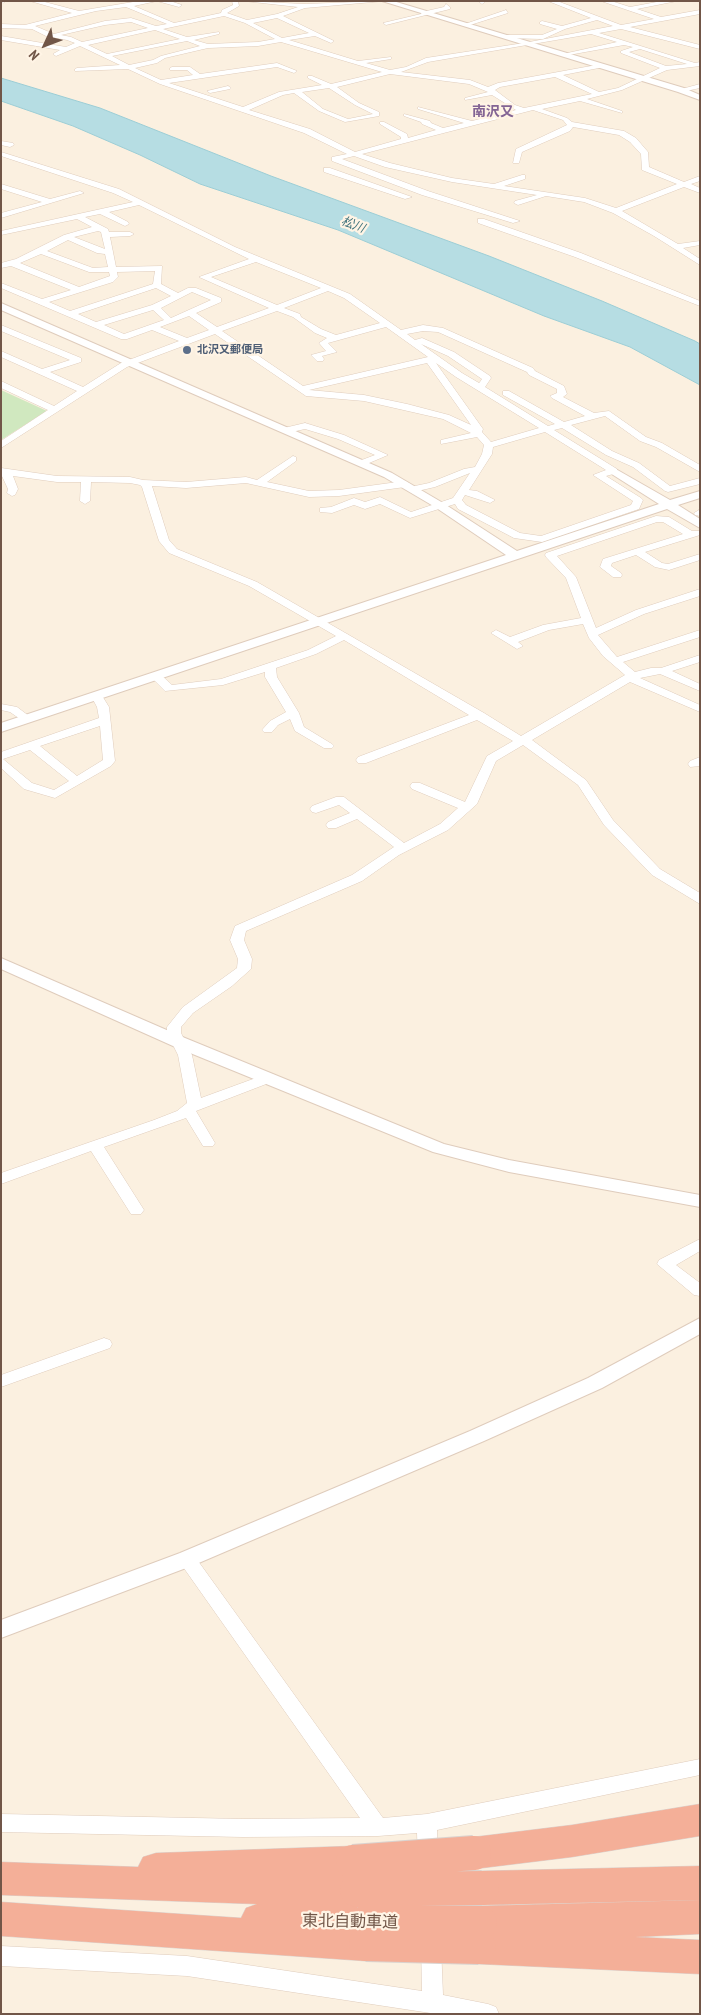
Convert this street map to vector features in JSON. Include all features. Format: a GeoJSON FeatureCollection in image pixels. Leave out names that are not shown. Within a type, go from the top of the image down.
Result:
{"type":"FeatureCollection","features":[{"type":"Feature","properties":{"kind":"highway"},"geometry":{"type":"LineString","coordinates":[[360,1905],[474,1853],[572,1841],[700,1820]]}},
{"type":"Feature","properties":{"kind":"highway","name":"東北自動車道"},"geometry":{"type":"LineString","coordinates":[[1,1877],[111,1884],[360,1905],[480,1919],[599,1921],[700,1917]]}},
{"type":"Feature","properties":{"kind":"highway","name":"東北自動車道"},"geometry":{"type":"LineString","coordinates":[[480,1919],[700,1883]]}},
{"type":"Feature","properties":{"kind":"highway"},"geometry":{"type":"LineString","coordinates":[[1,1919],[360,1905],[480,1919],[700,1957]]}},
{"type":"Feature","properties":{"kind":"highway","name":"東北自動車道"},"geometry":{"type":"LineString","coordinates":[[1,1912],[360,1905]]}},
{"type":"Feature","properties":{"kind":"street"},"geometry":{"type":"LineString","coordinates":[[33,1],[79,13]]}},
{"type":"Feature","properties":{"kind":"street"},"geometry":{"type":"LineString","coordinates":[[1,37],[25,26],[79,13],[129,3],[154,1]]}},
{"type":"Feature","properties":{"kind":"street"},"geometry":{"type":"LineString","coordinates":[[160,1],[179,5]]}},
{"type":"Feature","properties":{"kind":"street"},"geometry":{"type":"LineString","coordinates":[[56,54],[80,44],[224,14],[236,6],[235,1],[229,2]]}},
{"type":"Feature","properties":{"kind":"street"},"geometry":{"type":"LineString","coordinates":[[247,1],[304,6],[365,5],[383,1],[681,90],[700,98]]}},
{"type":"Feature","properties":{"kind":"street"},"geometry":{"type":"LineString","coordinates":[[545,1],[618,26],[700,48]]}},
{"type":"Feature","properties":{"kind":"street"},"geometry":{"type":"LineString","coordinates":[[604,1],[662,18]]}},
{"type":"Feature","properties":{"kind":"street"},"geometry":{"type":"LineString","coordinates":[[630,9],[660,2],[674,1]]}},
{"type":"Feature","properties":{"kind":"street"},"geometry":{"type":"LineString","coordinates":[[129,3],[174,25]]}},
{"type":"Feature","properties":{"kind":"street"},"geometry":{"type":"LineString","coordinates":[[247,22],[278,16],[304,6]]}},
{"type":"Feature","properties":{"kind":"street"},"geometry":{"type":"LineString","coordinates":[[386,23],[448,8],[446,6]]}},
{"type":"Feature","properties":{"kind":"street"},"geometry":{"type":"LineString","coordinates":[[110,7],[121,13]]}},
{"type":"Feature","properties":{"kind":"street"},"geometry":{"type":"LineString","coordinates":[[579,12],[588,9]]}},
{"type":"Feature","properties":{"kind":"street"},"geometry":{"type":"LineString","coordinates":[[214,11],[247,22],[281,40],[388,72],[470,82],[523,110]]}},
{"type":"Feature","properties":{"kind":"street"},"geometry":{"type":"LineString","coordinates":[[466,25],[506,12]]}},
{"type":"Feature","properties":{"kind":"street"},"geometry":{"type":"LineString","coordinates":[[245,109],[279,94],[329,86],[416,66],[426,60],[501,49],[700,12]]}},
{"type":"Feature","properties":{"kind":"street"},"geometry":{"type":"LineString","coordinates":[[34,16],[45,15],[57,19]]}},
{"type":"Feature","properties":{"kind":"street"},"geometry":{"type":"LineString","coordinates":[[505,37],[543,37],[562,28],[613,15]]}},
{"type":"Feature","properties":{"kind":"street"},"geometry":{"type":"LineString","coordinates":[[278,16],[331,41]]}},
{"type":"Feature","properties":{"kind":"street"},"geometry":{"type":"LineString","coordinates":[[10,19],[52,35],[69,38],[126,67],[162,82],[306,131],[357,154],[400,169],[549,198]]}},
{"type":"Feature","properties":{"kind":"street"},"geometry":{"type":"LineString","coordinates":[[52,35],[131,20],[208,46]]}},
{"type":"Feature","properties":{"kind":"street"},"geometry":{"type":"LineString","coordinates":[[542,24],[562,28]]}},
{"type":"Feature","properties":{"kind":"street"},"geometry":{"type":"LineString","coordinates":[[1,26],[25,26]]}},
{"type":"Feature","properties":{"kind":"street"},"geometry":{"type":"LineString","coordinates":[[89,27],[167,56]]}},
{"type":"Feature","properties":{"kind":"street"},"geometry":{"type":"LineString","coordinates":[[589,32],[699,64]]}},
{"type":"Feature","properties":{"kind":"street"},"geometry":{"type":"LineString","coordinates":[[105,56],[217,33]]}},
{"type":"Feature","properties":{"kind":"street"},"geometry":{"type":"LineString","coordinates":[[155,62],[167,56],[208,46],[281,40],[315,34]]}},
{"type":"Feature","properties":{"kind":"street"},"geometry":{"type":"LineString","coordinates":[[1,37],[66,49]]}},
{"type":"Feature","properties":{"kind":"street"},"geometry":{"type":"LineString","coordinates":[[558,38],[596,49]]}},
{"type":"Feature","properties":{"kind":"street"},"geometry":{"type":"LineString","coordinates":[[1,45],[13,40]]}},
{"type":"Feature","properties":{"kind":"street"},"geometry":{"type":"LineString","coordinates":[[565,55],[626,42]]}},
{"type":"Feature","properties":{"kind":"street"},"geometry":{"type":"LineString","coordinates":[[245,44],[258,54]]}},
{"type":"Feature","properties":{"kind":"street"},"geometry":{"type":"LineString","coordinates":[[492,44],[501,49]]}},
{"type":"Feature","properties":{"kind":"street"},"geometry":{"type":"LineString","coordinates":[[30,49],[40,45]]}},
{"type":"Feature","properties":{"kind":"street"},"geometry":{"type":"LineString","coordinates":[[285,51],[304,46]]}},
{"type":"Feature","properties":{"kind":"street"},"geometry":{"type":"LineString","coordinates":[[643,47],[623,52],[665,68]]}},
{"type":"Feature","properties":{"kind":"street"},"geometry":{"type":"LineString","coordinates":[[487,51],[497,57]]}},
{"type":"Feature","properties":{"kind":"street"},"geometry":{"type":"LineString","coordinates":[[77,70],[126,67],[182,58]]}},
{"type":"Feature","properties":{"kind":"street"},"geometry":{"type":"LineString","coordinates":[[360,63],[388,58]]}},
{"type":"Feature","properties":{"kind":"street"},"geometry":{"type":"LineString","coordinates":[[516,221],[437,197],[335,159],[494,117],[620,89],[645,80],[665,68],[699,64]]}},
{"type":"Feature","properties":{"kind":"street"},"geometry":{"type":"LineString","coordinates":[[162,82],[277,65],[294,71]]}},
{"type":"Feature","properties":{"kind":"street"},"geometry":{"type":"LineString","coordinates":[[467,99],[490,91],[498,85],[602,66]]}},
{"type":"Feature","properties":{"kind":"street"},"geometry":{"type":"LineString","coordinates":[[220,67],[239,78]]}},
{"type":"Feature","properties":{"kind":"street"},"geometry":{"type":"LineString","coordinates":[[263,67],[271,72]]}},
{"type":"Feature","properties":{"kind":"street"},"geometry":{"type":"LineString","coordinates":[[172,69],[188,68],[198,76]]}},
{"type":"Feature","properties":{"kind":"street"},"geometry":{"type":"LineString","coordinates":[[524,72],[538,78]]}},
{"type":"Feature","properties":{"kind":"street"},"geometry":{"type":"LineString","coordinates":[[346,74],[377,86]]}},
{"type":"Feature","properties":{"kind":"street"},"geometry":{"type":"LineString","coordinates":[[557,75],[598,94]]}},
{"type":"Feature","properties":{"kind":"street"},"geometry":{"type":"LineString","coordinates":[[289,86],[321,110],[347,121],[377,115],[377,113],[357,104],[329,86],[310,77]]}},
{"type":"Feature","properties":{"kind":"street"},"geometry":{"type":"LineString","coordinates":[[180,79],[210,92]]}},
{"type":"Feature","properties":{"kind":"street"},"geometry":{"type":"LineString","coordinates":[[190,84],[216,79]]}},
{"type":"Feature","properties":{"kind":"street"},"geometry":{"type":"LineString","coordinates":[[681,90],[700,86]]}},
{"type":"Feature","properties":{"kind":"street"},"geometry":{"type":"LineString","coordinates":[[197,94],[228,88]]}},
{"type":"Feature","properties":{"kind":"street"},"geometry":{"type":"LineString","coordinates":[[580,99],[620,112]]}},
{"type":"Feature","properties":{"kind":"street"},"geometry":{"type":"LineString","coordinates":[[420,108],[472,123]]}},
{"type":"Feature","properties":{"kind":"street"},"geometry":{"type":"LineString","coordinates":[[533,108],[565,119],[571,124],[621,132],[633,140],[645,154],[645,168],[700,191]]}},
{"type":"Feature","properties":{"kind":"street"},"geometry":{"type":"LineString","coordinates":[[406,115],[428,122],[424,123],[444,131]]}},
{"type":"Feature","properties":{"kind":"street"},"geometry":{"type":"LineString","coordinates":[[494,117],[509,122]]}},
{"type":"Feature","properties":{"kind":"street"},"geometry":{"type":"LineString","coordinates":[[382,123],[401,134],[405,141]]}},
{"type":"Feature","properties":{"kind":"street"},"geometry":{"type":"LineString","coordinates":[[516,161],[519,151],[567,129],[571,124]]}},
{"type":"Feature","properties":{"kind":"street"},"geometry":{"type":"LineString","coordinates":[[1,143],[10,145]]}},
{"type":"Feature","properties":{"kind":"street"},"geometry":{"type":"LineString","coordinates":[[1,154],[106,187],[210,239],[347,296],[436,358],[526,403],[609,453],[636,466],[668,489],[700,481]]}},
{"type":"Feature","properties":{"kind":"street"},"geometry":{"type":"LineString","coordinates":[[327,170],[440,207]]}},
{"type":"Feature","properties":{"kind":"street"},"geometry":{"type":"LineString","coordinates":[[493,187],[522,178]]}},
{"type":"Feature","properties":{"kind":"street"},"geometry":{"type":"LineString","coordinates":[[616,211],[700,178]]}},
{"type":"Feature","properties":{"kind":"street"},"geometry":{"type":"LineString","coordinates":[[424,202],[474,184]]}},
{"type":"Feature","properties":{"kind":"street"},"geometry":{"type":"LineString","coordinates":[[1,186],[50,202]]}},
{"type":"Feature","properties":{"kind":"street"},"geometry":{"type":"LineString","coordinates":[[1,216],[80,193]]}},
{"type":"Feature","properties":{"kind":"street"},"geometry":{"type":"LineString","coordinates":[[518,204],[565,195],[585,200],[616,211],[700,263]]}},
{"type":"Feature","properties":{"kind":"street"},"geometry":{"type":"LineString","coordinates":[[1,233],[140,203]]}},
{"type":"Feature","properties":{"kind":"street"},"geometry":{"type":"LineString","coordinates":[[1,208],[44,224]]}},
{"type":"Feature","properties":{"kind":"street"},"geometry":{"type":"LineString","coordinates":[[101,211],[125,224]]}},
{"type":"Feature","properties":{"kind":"street"},"geometry":{"type":"LineString","coordinates":[[42,302],[113,278],[105,231],[78,216]]}},
{"type":"Feature","properties":{"kind":"street"},"geometry":{"type":"LineString","coordinates":[[473,218],[578,255],[700,304]]}},
{"type":"Feature","properties":{"kind":"street"},"geometry":{"type":"LineString","coordinates":[[636,224],[652,222]]}},
{"type":"Feature","properties":{"kind":"street"},"geometry":{"type":"LineString","coordinates":[[1,266],[41,251],[67,237],[99,228]]}},
{"type":"Feature","properties":{"kind":"street"},"geometry":{"type":"LineString","coordinates":[[106,235],[130,234]]}},
{"type":"Feature","properties":{"kind":"street"},"geometry":{"type":"LineString","coordinates":[[67,237],[100,251],[109,252]]}},
{"type":"Feature","properties":{"kind":"street"},"geometry":{"type":"LineString","coordinates":[[677,247],[700,243]]}},
{"type":"Feature","properties":{"kind":"street"},"geometry":{"type":"LineString","coordinates":[[41,251],[92,270],[159,268],[157,285]]}},
{"type":"Feature","properties":{"kind":"street"},"geometry":{"type":"LineString","coordinates":[[256,259],[203,277],[276,309],[297,316],[297,318],[318,331],[334,338]]}},
{"type":"Feature","properties":{"kind":"street"},"geometry":{"type":"LineString","coordinates":[[12,263],[78,290]]}},
{"type":"Feature","properties":{"kind":"street"},"geometry":{"type":"LineString","coordinates":[[1,285],[124,337],[170,321],[218,300],[257,288]]}},
{"type":"Feature","properties":{"kind":"street"},"geometry":{"type":"LineString","coordinates":[[70,314],[157,285],[177,296]]}},
{"type":"Feature","properties":{"kind":"street"},"geometry":{"type":"LineString","coordinates":[[1,445],[131,362],[329,288]]}},
{"type":"Feature","properties":{"kind":"street"},"geometry":{"type":"LineString","coordinates":[[96,325],[155,307],[177,296],[196,290],[218,300]]}},
{"type":"Feature","properties":{"kind":"street"},"geometry":{"type":"LineString","coordinates":[[683,296],[700,291]]}},
{"type":"Feature","properties":{"kind":"street"},"geometry":{"type":"LineString","coordinates":[[1,306],[362,463],[439,505],[514,555]]}},
{"type":"Feature","properties":{"kind":"street"},"geometry":{"type":"LineString","coordinates":[[155,307],[170,321]]}},
{"type":"Feature","properties":{"kind":"street"},"geometry":{"type":"LineString","coordinates":[[190,313],[312,394],[358,398],[446,417],[478,433],[489,445]]}},
{"type":"Feature","properties":{"kind":"street"},"geometry":{"type":"LineString","coordinates":[[320,359],[314,355],[333,352],[323,343],[334,338],[388,324]]}},
{"type":"Feature","properties":{"kind":"street"},"geometry":{"type":"LineString","coordinates":[[152,327],[186,341]]}},
{"type":"Feature","properties":{"kind":"street"},"geometry":{"type":"LineString","coordinates":[[1,328],[78,360],[42,372]]}},
{"type":"Feature","properties":{"kind":"street"},"geometry":{"type":"LineString","coordinates":[[400,333],[423,328],[440,330],[530,370],[561,388],[562,394],[555,396],[594,417]]}},
{"type":"Feature","properties":{"kind":"street"},"geometry":{"type":"LineString","coordinates":[[412,342],[424,341],[451,354],[483,383],[548,429],[700,524]]}},
{"type":"Feature","properties":{"kind":"street"},"geometry":{"type":"LineString","coordinates":[[451,354],[475,346]]}},
{"type":"Feature","properties":{"kind":"street"},"geometry":{"type":"LineString","coordinates":[[1,354],[84,391]]}},
{"type":"Feature","properties":{"kind":"street"},"geometry":{"type":"LineString","coordinates":[[302,389],[436,358]]}},
{"type":"Feature","properties":{"kind":"street"},"geometry":{"type":"LineString","coordinates":[[436,358],[432,362],[448,388],[478,429],[478,433]]}},
{"type":"Feature","properties":{"kind":"street"},"geometry":{"type":"LineString","coordinates":[[1,384],[55,410]]}},
{"type":"Feature","properties":{"kind":"street"},"geometry":{"type":"LineString","coordinates":[[489,445],[606,413],[643,439],[659,445],[700,469]]}},
{"type":"Feature","properties":{"kind":"street"},"geometry":{"type":"LineString","coordinates":[[287,430],[305,426],[341,437],[383,455],[362,463]]}},
{"type":"Feature","properties":{"kind":"street"},"geometry":{"type":"LineString","coordinates":[[444,442],[478,433]]}},
{"type":"Feature","properties":{"kind":"street"},"geometry":{"type":"LineString","coordinates":[[489,445],[487,454],[460,496],[462,507],[518,536],[542,539],[635,507],[638,500],[598,475],[614,471]]}},
{"type":"Feature","properties":{"kind":"street"},"geometry":{"type":"LineString","coordinates":[[260,482],[294,459]]}},
{"type":"Feature","properties":{"kind":"street"},"geometry":{"type":"LineString","coordinates":[[4,472],[86,480],[130,480],[167,488],[237,480],[260,482],[309,494],[432,485],[478,469]]}},
{"type":"Feature","properties":{"kind":"street"},"geometry":{"type":"LineString","coordinates":[[4,472],[13,489],[12,493]]}},
{"type":"Feature","properties":{"kind":"street"},"geometry":{"type":"LineString","coordinates":[[85,501],[86,480]]}},
{"type":"Feature","properties":{"kind":"street"},"geometry":{"type":"LineString","coordinates":[[143,483],[146,486],[164,541],[172,550],[253,584],[522,740],[582,783],[608,822],[656,872],[690,891],[700,900]]}},
{"type":"Feature","properties":{"kind":"street"},"geometry":{"type":"LineString","coordinates":[[324,510],[332,510],[354,501],[365,506],[380,500],[410,515],[460,496],[474,493],[490,500]]}},
{"type":"Feature","properties":{"kind":"street"},"geometry":{"type":"LineString","coordinates":[[1,728],[700,494]]}},
{"type":"Feature","properties":{"kind":"street"},"geometry":{"type":"LineString","coordinates":[[695,533],[665,519],[656,519],[550,555],[571,577],[592,634],[598,644],[631,676],[700,709]]}},
{"type":"Feature","properties":{"kind":"street"},"geometry":{"type":"LineString","coordinates":[[617,575],[605,568],[607,561],[695,533]]}},
{"type":"Feature","properties":{"kind":"street"},"geometry":{"type":"LineString","coordinates":[[677,539],[700,551]]}},
{"type":"Feature","properties":{"kind":"street"},"geometry":{"type":"LineString","coordinates":[[637,552],[660,565],[669,567],[700,558]]}},
{"type":"Feature","properties":{"kind":"street"},"geometry":{"type":"LineString","coordinates":[[592,634],[640,612],[700,592]]}},
{"type":"Feature","properties":{"kind":"street"},"geometry":{"type":"LineString","coordinates":[[496,633],[514,644],[547,627],[587,620]]}},
{"type":"Feature","properties":{"kind":"street"},"geometry":{"type":"LineString","coordinates":[[616,661],[700,633]]}},
{"type":"Feature","properties":{"kind":"street"},"geometry":{"type":"LineString","coordinates":[[156,676],[169,689],[175,690],[223,682],[312,652],[345,636]]}},
{"type":"Feature","properties":{"kind":"street"},"geometry":{"type":"LineString","coordinates":[[208,1143],[191,1108],[185,1055],[174,1033],[174,1027],[188,1010],[227,983],[244,968],[245,960],[237,940],[240,929],[357,878],[403,848],[444,827],[467,807],[477,795],[491,759],[522,740],[631,676],[651,671],[662,671],[700,658]]}},
{"type":"Feature","properties":{"kind":"street"},"geometry":{"type":"LineString","coordinates":[[270,667],[271,677],[293,713],[299,729],[328,746]]}},
{"type":"Feature","properties":{"kind":"street"},"geometry":{"type":"LineString","coordinates":[[662,671],[700,688]]}},
{"type":"Feature","properties":{"kind":"street"},"geometry":{"type":"LineString","coordinates":[[1,762],[28,786],[55,794],[109,762],[103,707],[97,696]]}},
{"type":"Feature","properties":{"kind":"street"},"geometry":{"type":"LineString","coordinates":[[1,707],[13,709],[27,719]]}},
{"type":"Feature","properties":{"kind":"street"},"geometry":{"type":"LineString","coordinates":[[268,730],[274,723],[293,713]]}},
{"type":"Feature","properties":{"kind":"street"},"geometry":{"type":"LineString","coordinates":[[362,760],[480,715]]}},
{"type":"Feature","properties":{"kind":"street"},"geometry":{"type":"LineString","coordinates":[[1,756],[105,720]]}},
{"type":"Feature","properties":{"kind":"street"},"geometry":{"type":"LineString","coordinates":[[32,746],[77,781]]}},
{"type":"Feature","properties":{"kind":"street"},"geometry":{"type":"LineString","coordinates":[[416,786],[467,807]]}},
{"type":"Feature","properties":{"kind":"street"},"geometry":{"type":"LineString","coordinates":[[316,809],[340,800],[403,848]]}},
{"type":"Feature","properties":{"kind":"street"},"geometry":{"type":"LineString","coordinates":[[332,824],[359,814]]}},
{"type":"Feature","properties":{"kind":"street"},"geometry":{"type":"LineString","coordinates":[[1,963],[179,1042],[439,1148],[509,1166],[700,1201]]}},
{"type":"Feature","properties":{"kind":"street"},"geometry":{"type":"LineString","coordinates":[[1,1179],[95,1144],[159,1123],[191,1108],[269,1078]]}},
{"type":"Feature","properties":{"kind":"street"},"geometry":{"type":"LineString","coordinates":[[95,1144],[136,1210]]}},
{"type":"Feature","properties":{"kind":"street"},"geometry":{"type":"LineString","coordinates":[[700,1244],[664,1264],[700,1291]]}},
{"type":"Feature","properties":{"kind":"street"},"geometry":{"type":"LineString","coordinates":[[1,1629],[187,1559],[478,1436],[595,1383],[700,1325]]}},
{"type":"Feature","properties":{"kind":"street"},"geometry":{"type":"LineString","coordinates":[[1,1381],[104,1344]]}},
{"type":"Feature","properties":{"kind":"street"},"geometry":{"type":"LineString","coordinates":[[187,1559],[378,1827]]}},
{"type":"Feature","properties":{"kind":"street"},"geometry":{"type":"LineString","coordinates":[[1,1823],[243,1828],[378,1827],[426,1823],[700,1767]]}},
{"type":"Feature","properties":{"kind":"street"},"geometry":{"type":"LineString","coordinates":[[426,1823],[433,2003]]}},
{"type":"Feature","properties":{"kind":"street"},"geometry":{"type":"LineString","coordinates":[[1,1956],[188,1966],[433,2003],[488,2014]]}},
{"type":"Feature","properties":{"kind":"green space"},"geometry":{"type":"Polygon","coordinates":[[[1,390],[47,411],[1,440],[1,390]]]}},
{"type":"Feature","properties":{"kind":"water","name":"松川"},"geometry":{"type":"Polygon","coordinates":[[[1,78],[100,108],[271,176],[489,256],[602,301],[695,341],[700,344],[700,385],[630,347],[544,316],[338,230],[200,184],[73,126],[1,101],[1,78]]]}},
{"type":"Feature","properties":{"kind":"place","name":"北沢又郵便局"},"geometry":{"type":"Point","coordinates":[187,350]}},
{"type":"Feature","properties":{"kind":"district","name":"南沢又"},"geometry":{"type":"Point","coordinates":[493,112]}}]}
